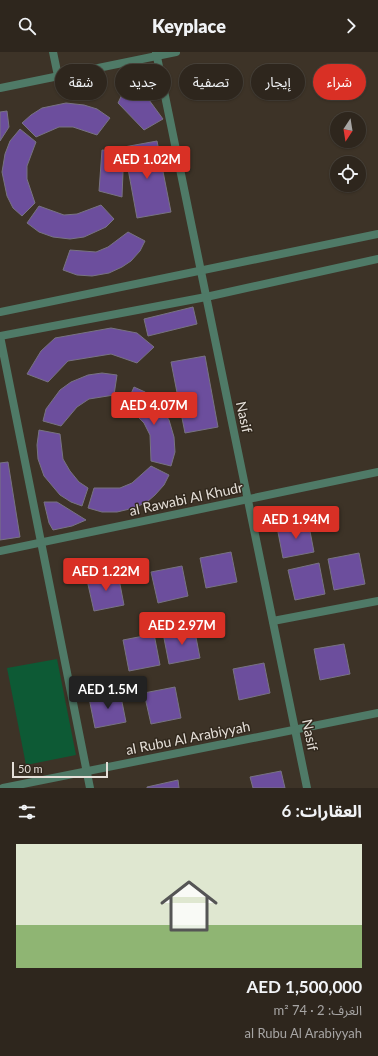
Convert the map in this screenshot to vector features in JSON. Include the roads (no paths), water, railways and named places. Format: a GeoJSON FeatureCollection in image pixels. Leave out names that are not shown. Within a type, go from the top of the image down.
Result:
{"type":"FeatureCollection","features":[{"type":"Feature","properties":{"kind":"street"},"geometry":{"type":"LineString","coordinates":[[53,52],[56,64]]}},
{"type":"Feature","properties":{"kind":"street"},"geometry":{"type":"LineString","coordinates":[[107,65],[156,54],[176,52]]}},
{"type":"Feature","properties":{"kind":"street","name":"Nasif"},"geometry":{"type":"LineString","coordinates":[[156,54],[307,788]]}},
{"type":"Feature","properties":{"kind":"street"},"geometry":{"type":"LineString","coordinates":[[0,88],[55,77]]}},
{"type":"Feature","properties":{"kind":"street"},"geometry":{"type":"LineString","coordinates":[[0,312],[378,234]]}},
{"type":"Feature","properties":{"kind":"street"},"geometry":{"type":"LineString","coordinates":[[90,788],[0,336],[206,297],[378,259]]}},
{"type":"Feature","properties":{"kind":"street","name":"al Rawabi Al Khudr"},"geometry":{"type":"LineString","coordinates":[[0,551],[378,472]]}},
{"type":"Feature","properties":{"kind":"street"},"geometry":{"type":"LineString","coordinates":[[273,621],[378,601]]}},
{"type":"Feature","properties":{"kind":"street","name":"al Rubu Al Arabiyyah"},"geometry":{"type":"LineString","coordinates":[[3,788],[378,713]]}}]}
